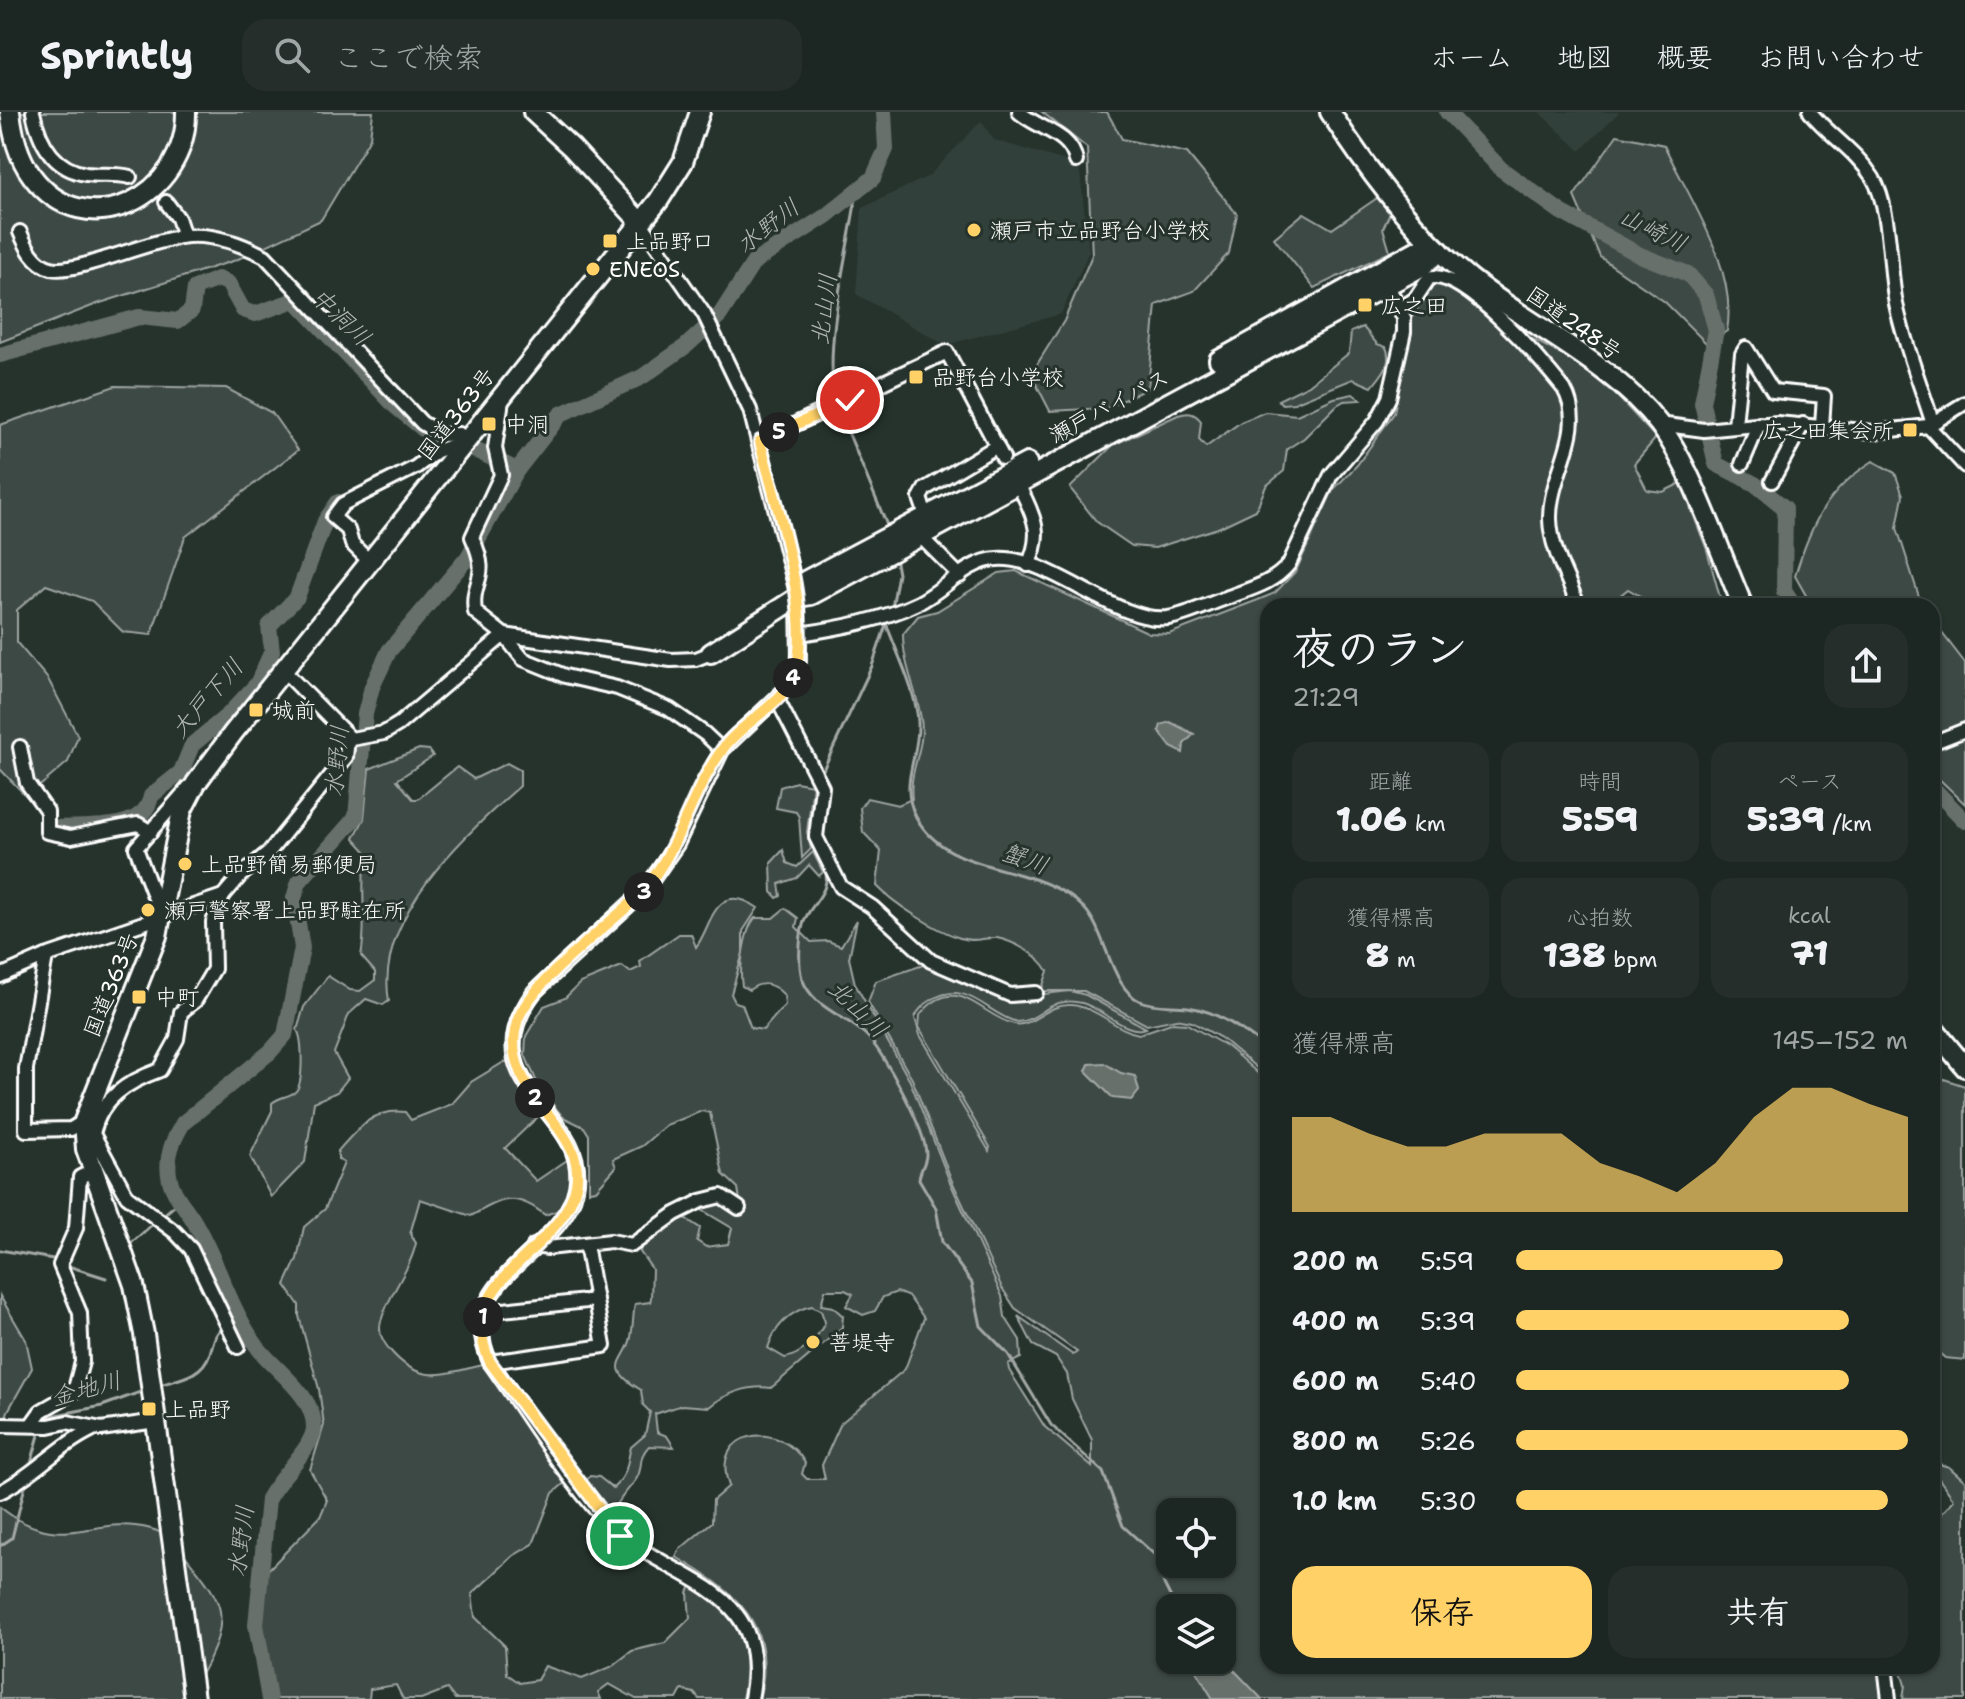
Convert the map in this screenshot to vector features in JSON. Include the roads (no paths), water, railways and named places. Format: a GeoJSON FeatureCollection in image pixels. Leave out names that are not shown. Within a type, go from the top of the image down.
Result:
{"type":"FeatureCollection","features":[{"type":"Feature","properties":{"kind":"highway"},"geometry":{"type":"LineString","coordinates":[[10,112],[15,141],[33,178],[65,201],[101,208],[137,200],[165,178],[183,146],[186,112]]}},
{"type":"Feature","properties":{"kind":"highway"},"geometry":{"type":"LineString","coordinates":[[20,112],[30,150],[44,172],[64,188],[101,197],[125,193],[155,173],[172,141],[175,112]]}},
{"type":"Feature","properties":{"kind":"highway"},"geometry":{"type":"LineString","coordinates":[[533,112],[579,154],[641,223]]}},
{"type":"Feature","properties":{"kind":"highway"},"geometry":{"type":"LineString","coordinates":[[551,112],[607,170],[631,202],[641,223]]}},
{"type":"Feature","properties":{"kind":"highway","name":"国道363号"},"geometry":{"type":"LineString","coordinates":[[87,1131],[157,936],[175,833],[196,783],[463,443],[641,223],[683,162],[700,112]]}},
{"type":"Feature","properties":{"kind":"highway","name":"国道248号"},"geometry":{"type":"LineString","coordinates":[[1330,112],[1435,247],[1471,279],[1613,380],[1659,424],[1680,459],[1740,598]]}},
{"type":"Feature","properties":{"kind":"highway","name":"瀬戸バイパス"},"geometry":{"type":"LineString","coordinates":[[711,653],[798,597],[811,595],[882,547],[1421,267],[1435,247]]}},
{"type":"Feature","properties":{"kind":"highway","name":"瀬戸バイパス"},"geometry":{"type":"LineString","coordinates":[[908,536],[926,515],[1435,247]]}},
{"type":"Feature","properties":{"kind":"highway"},"geometry":{"type":"LineString","coordinates":[[1940,1037],[1965,1067]]}},
{"type":"Feature","properties":{"kind":"highway"},"geometry":{"type":"LineString","coordinates":[[87,1131],[94,1170],[134,1285],[153,1387],[194,1699]]}},
{"type":"Feature","properties":{"kind":"street"},"geometry":{"type":"LineString","coordinates":[[33,112],[39,136],[58,161],[77,172],[130,177]]}},
{"type":"Feature","properties":{"kind":"street"},"geometry":{"type":"LineString","coordinates":[[1019,112],[1074,149],[1076,161]]}},
{"type":"Feature","properties":{"kind":"street"},"geometry":{"type":"LineString","coordinates":[[1810,112],[1829,134],[1849,147],[1874,180],[1890,247],[1896,304],[1930,424],[1965,466]]}},
{"type":"Feature","properties":{"kind":"street"},"geometry":{"type":"LineString","coordinates":[[166,202],[178,218],[184,236]]}},
{"type":"Feature","properties":{"kind":"street"},"geometry":{"type":"LineString","coordinates":[[641,223],[704,314],[750,410],[798,597],[800,634],[795,672],[777,699],[722,750],[663,868],[645,890],[534,992],[517,1022],[514,1050],[517,1071],[567,1140],[577,1166],[571,1203],[554,1228],[502,1279],[484,1312],[482,1346],[490,1362],[620,1536],[712,1588],[727,1603],[748,1638],[754,1683],[751,1699]]}},
{"type":"Feature","properties":{"kind":"street"},"geometry":{"type":"LineString","coordinates":[[20,232],[39,262],[51,268],[71,269],[114,253],[184,236],[219,238],[265,256],[422,423],[442,435],[459,434],[463,443],[437,451],[416,467],[343,504],[333,517],[348,530],[352,544],[371,563]]}},
{"type":"Feature","properties":{"kind":"street"},"geometry":{"type":"LineString","coordinates":[[1400,309],[1415,299],[1429,278],[1447,277],[1486,306],[1564,389],[1572,405],[1573,426],[1550,495],[1550,521],[1554,550],[1575,598]]}},
{"type":"Feature","properties":{"kind":"street"},"geometry":{"type":"LineString","coordinates":[[800,634],[900,611],[988,560],[1007,559],[1028,565],[1157,618],[1177,616],[1277,578],[1289,564],[1339,462],[1384,411],[1404,332],[1400,309],[1387,284]]}},
{"type":"Feature","properties":{"kind":"street"},"geometry":{"type":"LineString","coordinates":[[1735,425],[1742,354],[1746,348],[1773,391],[1824,396],[1822,426]]}},
{"type":"Feature","properties":{"kind":"street"},"geometry":{"type":"LineString","coordinates":[[760,441],[947,352],[1000,452],[921,492],[926,515]]}},
{"type":"Feature","properties":{"kind":"street"},"geometry":{"type":"LineString","coordinates":[[503,393],[495,448],[500,467],[497,485],[472,537],[482,559],[483,572],[474,601],[475,612],[504,635],[523,659],[565,676],[617,688],[669,709],[722,750]]}},
{"type":"Feature","properties":{"kind":"street"},"geometry":{"type":"LineString","coordinates":[[1659,424],[1704,430],[1735,425],[1803,424],[1874,432],[1930,424],[1965,403]]}},
{"type":"Feature","properties":{"kind":"street"},"geometry":{"type":"LineString","coordinates":[[1742,464],[1759,424]]}},
{"type":"Feature","properties":{"kind":"street"},"geometry":{"type":"LineString","coordinates":[[1772,481],[1803,424]]}},
{"type":"Feature","properties":{"kind":"street"},"geometry":{"type":"LineString","coordinates":[[1022,492],[1038,527],[1036,545],[1028,565]]}},
{"type":"Feature","properties":{"kind":"street"},"geometry":{"type":"LineString","coordinates":[[908,536],[960,576]]}},
{"type":"Feature","properties":{"kind":"street"},"geometry":{"type":"LineString","coordinates":[[283,670],[350,739],[384,733],[399,724],[504,635],[671,660],[696,659],[711,653]]}},
{"type":"Feature","properties":{"kind":"street"},"geometry":{"type":"LineString","coordinates":[[777,699],[818,781],[816,837],[841,887],[892,924],[931,961],[1010,995],[1036,993]]}},
{"type":"Feature","properties":{"kind":"street"},"geometry":{"type":"LineString","coordinates":[[1940,740],[1965,730]]}},
{"type":"Feature","properties":{"kind":"street"},"geometry":{"type":"LineString","coordinates":[[87,1131],[126,1083],[160,1070],[177,1039],[181,1012],[195,1001],[214,969],[213,922],[223,896],[241,875],[269,852],[346,757],[350,739]]}},
{"type":"Feature","properties":{"kind":"street"},"geometry":{"type":"LineString","coordinates":[[20,747],[27,783],[47,811],[47,832],[71,837],[138,824],[151,832]]}},
{"type":"Feature","properties":{"kind":"street"},"geometry":{"type":"LineString","coordinates":[[161,915],[136,848],[183,792],[196,783]]}},
{"type":"Feature","properties":{"kind":"street"},"geometry":{"type":"LineString","coordinates":[[0,976],[46,956],[223,896]]}},
{"type":"Feature","properties":{"kind":"street"},"geometry":{"type":"LineString","coordinates":[[46,956],[26,1069],[26,1130],[87,1131]]}},
{"type":"Feature","properties":{"kind":"street"},"geometry":{"type":"LineString","coordinates":[[87,1131],[127,1196],[191,1249],[238,1347]]}},
{"type":"Feature","properties":{"kind":"street"},"geometry":{"type":"LineString","coordinates":[[38,1425],[41,1411],[74,1392],[82,1362],[80,1313],[61,1262],[76,1228],[80,1177],[94,1170]]}},
{"type":"Feature","properties":{"kind":"street"},"geometry":{"type":"LineString","coordinates":[[534,1246],[548,1248],[611,1241],[636,1244],[675,1214],[715,1196],[728,1198],[739,1208]]}},
{"type":"Feature","properties":{"kind":"street"},"geometry":{"type":"LineString","coordinates":[[490,1362],[601,1350],[604,1346],[586,1244]]}},
{"type":"Feature","properties":{"kind":"street"},"geometry":{"type":"LineString","coordinates":[[484,1312],[596,1300]]}},
{"type":"Feature","properties":{"kind":"street"},"geometry":{"type":"LineString","coordinates":[[0,1492],[69,1442],[93,1429],[156,1421]]}},
{"type":"Feature","properties":{"kind":"street"},"geometry":{"type":"LineString","coordinates":[[0,1425],[67,1422],[93,1429]]}},
{"type":"Feature","properties":{"kind":"street"},"geometry":{"type":"LineString","coordinates":[[1886,1674],[1889,1699]]}},
{"type":"Feature","properties":{"kind":"waterway","name":"水野川"},"geometry":{"type":"LineString","coordinates":[[269,1699],[256,1625],[268,1499],[308,1445],[314,1428],[313,1416],[302,1395],[249,1334],[201,1234],[175,1192],[168,1168],[173,1142],[183,1123],[270,1052],[285,1035],[302,948],[294,898],[299,882],[356,817],[365,714],[372,687],[389,651],[468,557],[517,470],[561,414],[642,377],[686,346],[720,315],[754,262],[826,216],[873,178],[886,149],[884,112]]}},
{"type":"Feature","properties":{"kind":"waterway","name":"山崎川"},"geometry":{"type":"LineString","coordinates":[[1447,112],[1501,169],[1561,212],[1640,255],[1688,274],[1706,295],[1716,330],[1702,403],[1716,464],[1755,484],[1785,508],[1784,591],[1789,598]]}},
{"type":"Feature","properties":{"kind":"waterway","name":"北山川"},"geometry":{"type":"LineString","coordinates":[[836,401],[832,354],[834,326],[857,191]]}},
{"type":"Feature","properties":{"kind":"waterway","name":"中洞川"},"geometry":{"type":"LineString","coordinates":[[0,355],[139,317],[178,321],[192,310],[195,288],[218,279],[228,283],[243,310],[255,314],[295,300],[395,406],[439,442],[456,441],[517,470]]}},
{"type":"Feature","properties":{"kind":"waterway","name":"北山川"},"geometry":{"type":"LineString","coordinates":[[838,408],[889,530]]}},
{"type":"Feature","properties":{"kind":"waterway","name":"大戸下川"},"geometry":{"type":"LineString","coordinates":[[56,828],[98,827],[126,822],[138,816],[151,796],[181,772],[192,745],[228,715],[257,684],[272,651],[269,626],[297,597],[325,521],[338,502]]}},
{"type":"Feature","properties":{"kind":"waterway","name":"北山川"},"geometry":{"type":"LineString","coordinates":[[892,608],[898,574],[895,557]]}},
{"type":"Feature","properties":{"kind":"waterway","name":"北山川"},"geometry":{"type":"LineString","coordinates":[[821,774],[872,666],[888,619]]}},
{"type":"Feature","properties":{"kind":"waterway","name":"蟹川"},"geometry":{"type":"LineString","coordinates":[[886,623],[917,711],[918,734],[909,781],[911,805],[931,837],[950,851],[1043,882],[1065,893],[1092,918],[1115,972],[1130,994],[1140,1001],[1199,1009],[1220,1017],[1260,1043]]}},
{"type":"Feature","properties":{"kind":"waterway","name":"北山川"},"geometry":{"type":"LineString","coordinates":[[816,784],[810,831],[818,854]]}},
{"type":"Feature","properties":{"kind":"waterway","name":"山崎川"},"geometry":{"type":"LineString","coordinates":[[1940,795],[1965,821]]}},
{"type":"Feature","properties":{"kind":"waterway","name":"北山川"},"geometry":{"type":"LineString","coordinates":[[825,868],[824,889],[804,923],[800,956],[802,978],[813,997],[866,1035],[893,1074],[924,1144],[926,1158],[919,1179],[936,1208],[942,1242],[972,1283],[981,1326],[1008,1354],[1051,1425],[1103,1472],[1123,1526],[1156,1556],[1169,1594]]}},
{"type":"Feature","properties":{"kind":"waterway"},"geometry":{"type":"LineString","coordinates":[[161,1217],[180,1201]]}},
{"type":"Feature","properties":{"kind":"waterway"},"geometry":{"type":"LineString","coordinates":[[128,1246],[155,1222]]}},
{"type":"Feature","properties":{"kind":"waterway"},"geometry":{"type":"LineString","coordinates":[[0,1250],[59,1260]]}},
{"type":"Feature","properties":{"kind":"waterway"},"geometry":{"type":"LineString","coordinates":[[65,1265],[106,1278]]}},
{"type":"Feature","properties":{"kind":"waterway","name":"金地川"},"geometry":{"type":"LineString","coordinates":[[231,1319],[238,1314]]}},
{"type":"Feature","properties":{"kind":"waterway","name":"金地川"},"geometry":{"type":"LineString","coordinates":[[156,1386],[188,1376],[201,1367],[225,1324]]}},
{"type":"Feature","properties":{"kind":"waterway","name":"金地川"},"geometry":{"type":"LineString","coordinates":[[43,1421],[46,1417],[102,1406],[146,1390]]}},
{"type":"Feature","properties":{"kind":"waterway","name":"金地川"},"geometry":{"type":"LineString","coordinates":[[30,1467],[41,1428]]}},
{"type":"Feature","properties":{"kind":"waterway","name":"金地川"},"geometry":{"type":"LineString","coordinates":[[0,1546],[12,1538],[26,1482]]}},
{"type":"Feature","properties":{"kind":"tunnel"},"geometry":{"type":"LineString","coordinates":[[130,177],[166,202]]}},
{"type":"Feature","properties":{"kind":"place","name":"瀬戸市立品野台小学校"},"geometry":{"type":"Point","coordinates":[974,230]}},
{"type":"Feature","properties":{"kind":"place","name":"上品野口"},"geometry":{"type":"Point","coordinates":[610,241]}},
{"type":"Feature","properties":{"kind":"place","name":"ENEOS"},"geometry":{"type":"Point","coordinates":[593,269]}},
{"type":"Feature","properties":{"kind":"place","name":"広之田"},"geometry":{"type":"Point","coordinates":[1365,305]}},
{"type":"Feature","properties":{"kind":"place","name":"品野台小学校"},"geometry":{"type":"Point","coordinates":[916,377]}},
{"type":"Feature","properties":{"kind":"place","name":"中洞"},"geometry":{"type":"Point","coordinates":[489,424]}},
{"type":"Feature","properties":{"kind":"place","name":"広之田集会所"},"geometry":{"type":"Point","coordinates":[1910,430]}},
{"type":"Feature","properties":{"kind":"place","name":"城前"},"geometry":{"type":"Point","coordinates":[256,710]}},
{"type":"Feature","properties":{"kind":"place","name":"上品野簡易郵便局"},"geometry":{"type":"Point","coordinates":[185,864]}},
{"type":"Feature","properties":{"kind":"place","name":"瀬戸警察署上品野駐在所"},"geometry":{"type":"Point","coordinates":[148,910]}},
{"type":"Feature","properties":{"kind":"place","name":"中町"},"geometry":{"type":"Point","coordinates":[139,997]}},
{"type":"Feature","properties":{"kind":"place","name":"菩堤寺"},"geometry":{"type":"Point","coordinates":[813,1342]}},
{"type":"Feature","properties":{"kind":"place","name":"上品野"},"geometry":{"type":"Point","coordinates":[149,1409]}}]}
